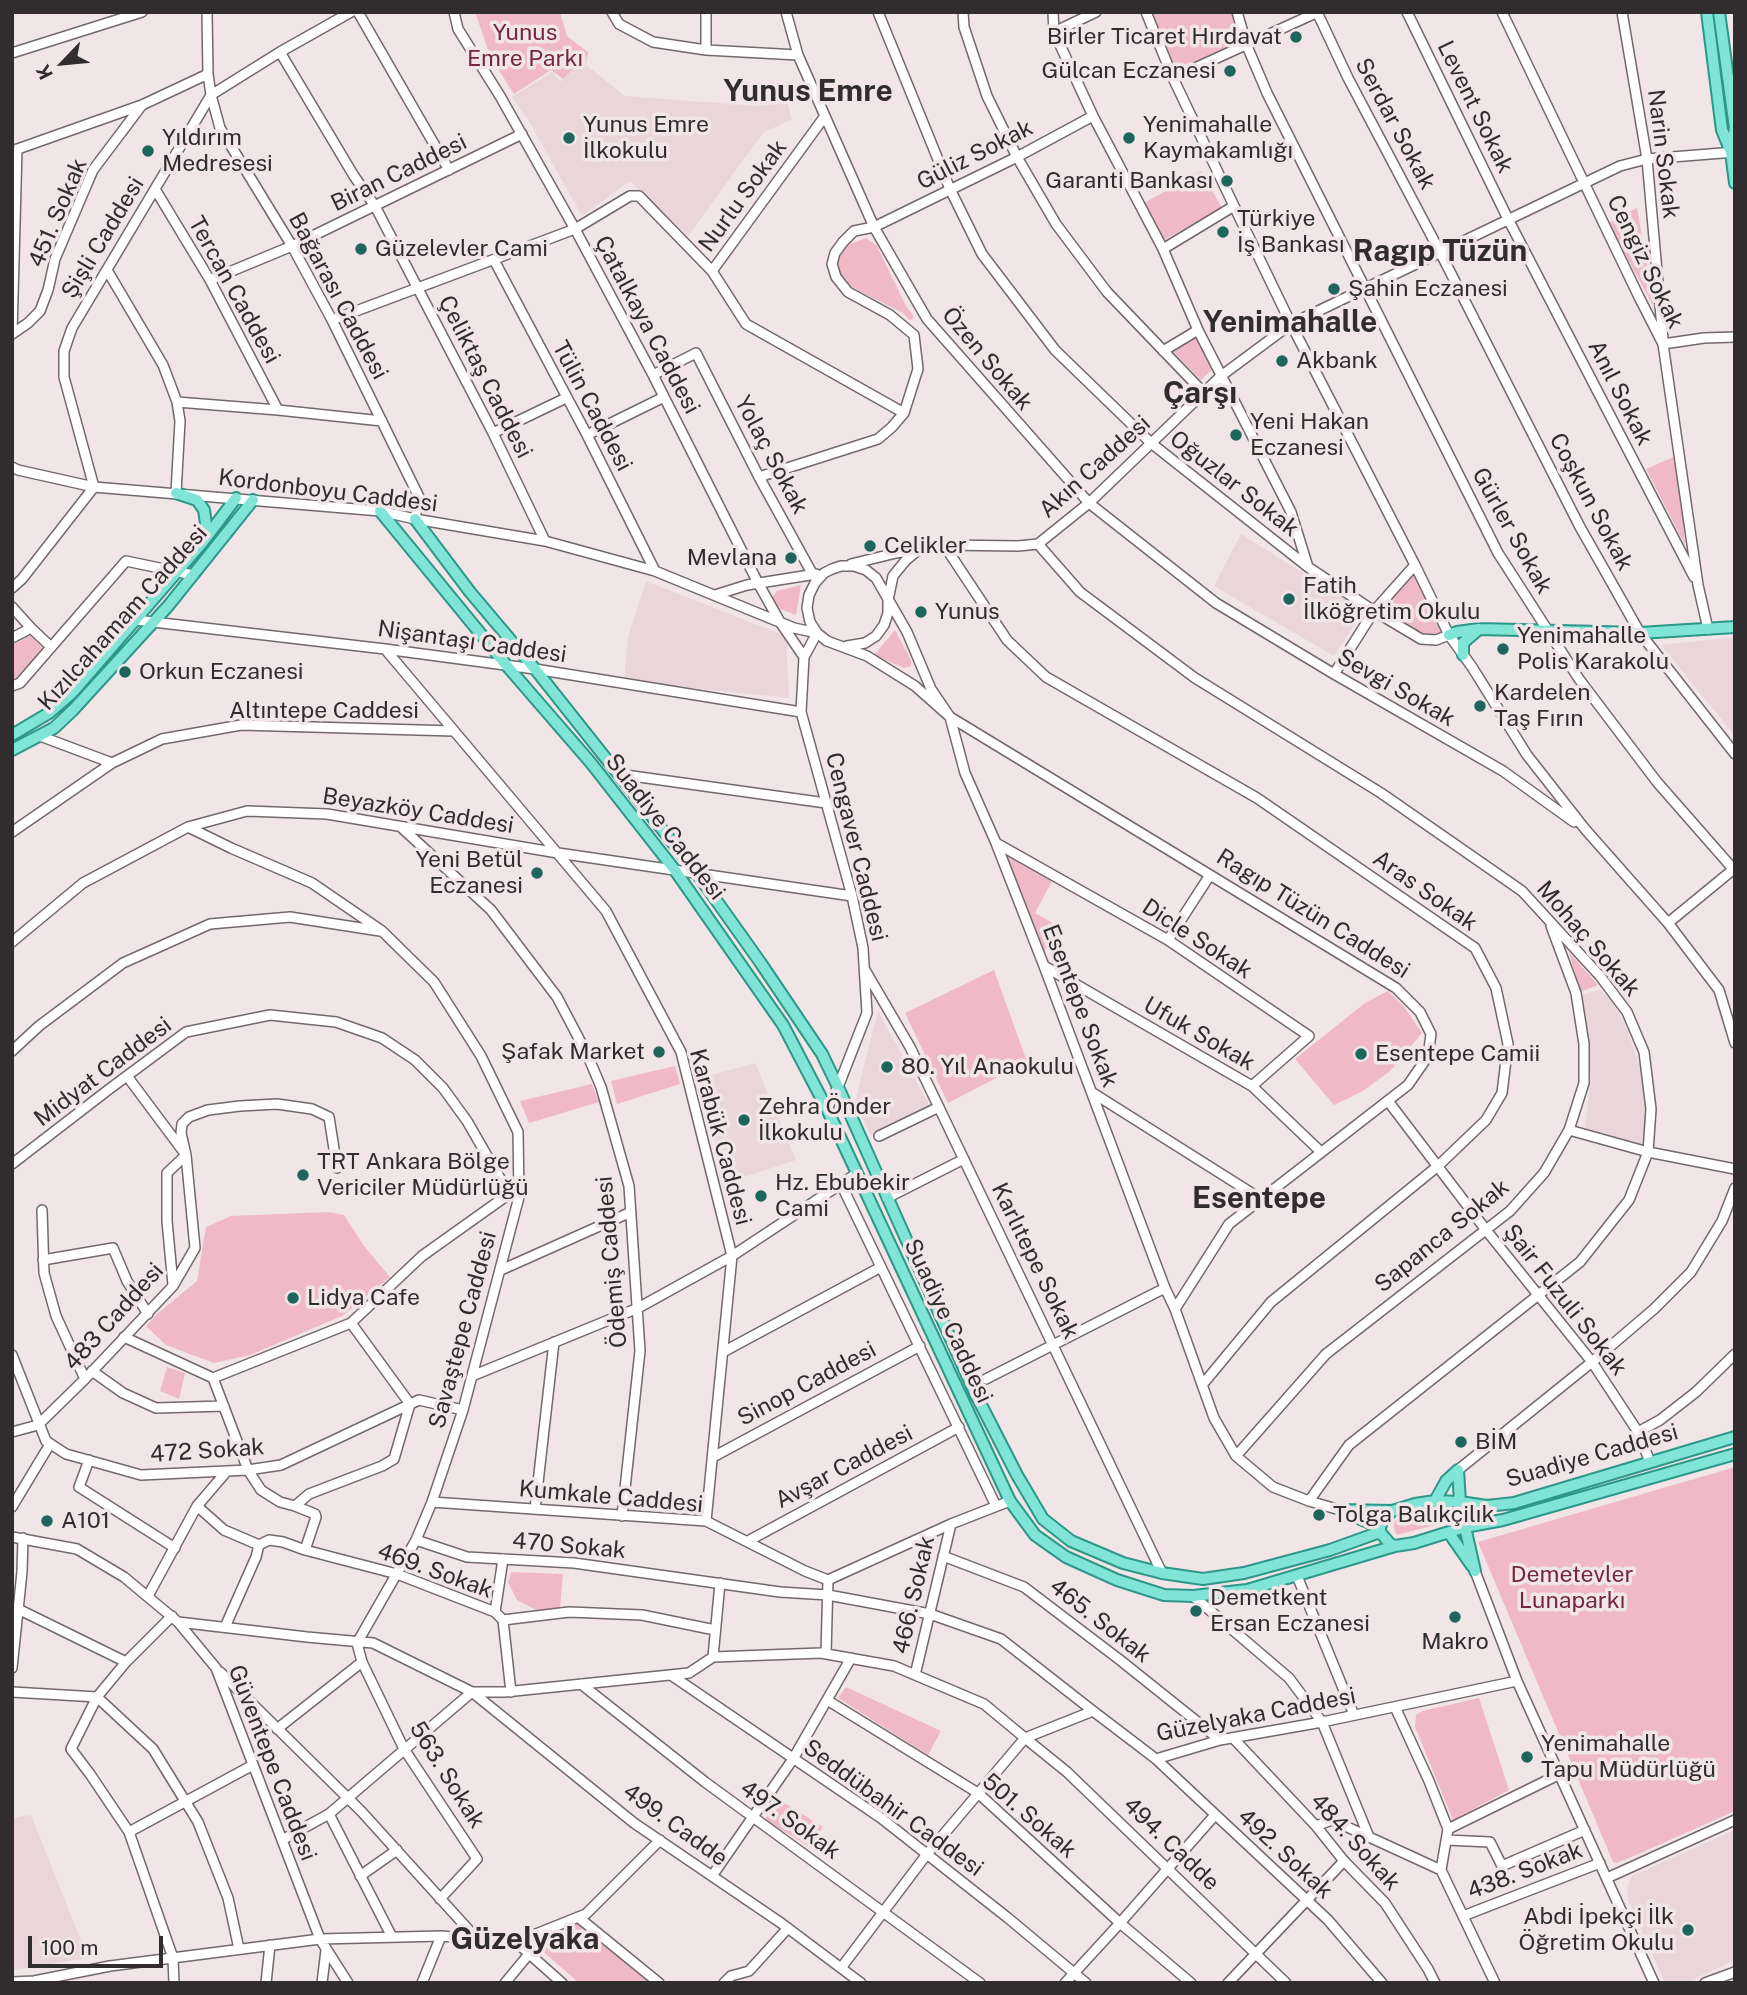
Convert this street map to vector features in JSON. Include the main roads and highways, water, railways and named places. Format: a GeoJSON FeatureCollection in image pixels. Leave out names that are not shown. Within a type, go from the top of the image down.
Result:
{"type":"FeatureCollection","features":[{"type":"Feature","properties":{"kind":"main road"},"geometry":{"type":"LineString","coordinates":[[1707,12],[1722,130],[1733,152]]}},
{"type":"Feature","properties":{"kind":"main road"},"geometry":{"type":"LineString","coordinates":[[1719,12],[1735,128],[1735,183]]}},
{"type":"Feature","properties":{"kind":"main road"},"geometry":{"type":"LineString","coordinates":[[176,492],[197,500],[204,510],[206,524],[202,543]]}},
{"type":"Feature","properties":{"kind":"main road","name":"Kızılcahamam Caddesi"},"geometry":{"type":"LineString","coordinates":[[17,732],[49,713],[72,693],[202,543],[236,498]]}},
{"type":"Feature","properties":{"kind":"main road","name":"Kızılcahamam Caddesi"},"geometry":{"type":"LineString","coordinates":[[12,750],[54,728],[73,710],[154,622],[253,500]]}},
{"type":"Feature","properties":{"kind":"main road","name":"Suadiye Caddesi"},"geometry":{"type":"LineString","coordinates":[[380,511],[507,666],[591,763],[674,869],[783,1025],[827,1109],[1010,1501],[1035,1535],[1066,1557],[1117,1580],[1164,1595],[1193,1596],[1247,1590],[1395,1546],[1516,1516],[1735,1454]]}},
{"type":"Feature","properties":{"kind":"main road","name":"Suadiye Caddesi"},"geometry":{"type":"LineString","coordinates":[[415,519],[470,592],[535,669],[696,872],[821,1054],[975,1393],[1043,1519],[1071,1541],[1123,1563],[1162,1573],[1203,1579],[1244,1573],[1330,1550],[1380,1529]]}},
{"type":"Feature","properties":{"kind":"main road"},"geometry":{"type":"LineString","coordinates":[[1449,635],[1479,629],[1640,633],[1735,627]]}},
{"type":"Feature","properties":{"kind":"main road"},"geometry":{"type":"LineString","coordinates":[[1463,654],[1463,643],[1479,629]]}},
{"type":"Feature","properties":{"kind":"main road"},"geometry":{"type":"LineString","coordinates":[[17,732],[40,736]]}},
{"type":"Feature","properties":{"kind":"main road","name":"Suadiye Caddesi"},"geometry":{"type":"LineString","coordinates":[[1392,1511],[1435,1501],[1487,1506],[1514,1503],[1735,1437]]}},
{"type":"Feature","properties":{"kind":"main road"},"geometry":{"type":"LineString","coordinates":[[1435,1501],[1446,1481],[1458,1470],[1460,1502],[1475,1572],[1449,1533]]}},
{"type":"Feature","properties":{"kind":"main road"},"geometry":{"type":"LineString","coordinates":[[1392,1511],[1340,1510],[1380,1529],[1390,1544],[1395,1546]]}},
{"type":"Feature","properties":{"kind":"main road"},"geometry":{"type":"LineString","coordinates":[[1380,1529],[1383,1520],[1392,1511]]}},
{"type":"Feature","properties":{"kind":"place","name":"Birler Ticaret Hırdavat"},"geometry":{"type":"Point","coordinates":[1296,37]}},
{"type":"Feature","properties":{"kind":"place","name":"Gülcan Eczanesi"},"geometry":{"type":"Point","coordinates":[1230,71]}},
{"type":"Feature","properties":{"kind":"place","name":"Yunus Emre İlkokulu"},"geometry":{"type":"Point","coordinates":[569,138]}},
{"type":"Feature","properties":{"kind":"place","name":"Yenimahalle Kaymakamlığı"},"geometry":{"type":"Point","coordinates":[1129,138]}},
{"type":"Feature","properties":{"kind":"place","name":"Yıldırım Medresesi"},"geometry":{"type":"Point","coordinates":[148,151]}},
{"type":"Feature","properties":{"kind":"place","name":"Garanti Bankası"},"geometry":{"type":"Point","coordinates":[1227,181]}},
{"type":"Feature","properties":{"kind":"place","name":"Türkiye İş Bankası"},"geometry":{"type":"Point","coordinates":[1223,232]}},
{"type":"Feature","properties":{"kind":"place","name":"Güzelevler Cami"},"geometry":{"type":"Point","coordinates":[361,249]}},
{"type":"Feature","properties":{"kind":"place","name":"Şahin Eczanesi"},"geometry":{"type":"Point","coordinates":[1334,289]}},
{"type":"Feature","properties":{"kind":"place","name":"Akbank"},"geometry":{"type":"Point","coordinates":[1282,361]}},
{"type":"Feature","properties":{"kind":"place","name":"Yeni Hakan Eczanesi"},"geometry":{"type":"Point","coordinates":[1236,435]}},
{"type":"Feature","properties":{"kind":"place","name":"Celikler"},"geometry":{"type":"Point","coordinates":[870,546]}},
{"type":"Feature","properties":{"kind":"place","name":"Mevlana"},"geometry":{"type":"Point","coordinates":[791,558]}},
{"type":"Feature","properties":{"kind":"place","name":"Fatih İlköğretim Okulu"},"geometry":{"type":"Point","coordinates":[1289,599]}},
{"type":"Feature","properties":{"kind":"place","name":"Yunus"},"geometry":{"type":"Point","coordinates":[921,612]}},
{"type":"Feature","properties":{"kind":"place","name":"Yenimahalle Polis Karakolu"},"geometry":{"type":"Point","coordinates":[1503,649]}},
{"type":"Feature","properties":{"kind":"place","name":"Orkun Eczanesi"},"geometry":{"type":"Point","coordinates":[125,672]}},
{"type":"Feature","properties":{"kind":"place","name":"Kardelen Taş Fırın"},"geometry":{"type":"Point","coordinates":[1480,706]}},
{"type":"Feature","properties":{"kind":"place","name":"Yeni Betül Eczanesi"},"geometry":{"type":"Point","coordinates":[537,873]}},
{"type":"Feature","properties":{"kind":"place","name":"Şafak Market"},"geometry":{"type":"Point","coordinates":[659,1052]}},
{"type":"Feature","properties":{"kind":"place","name":"Esentepe Camii"},"geometry":{"type":"Point","coordinates":[1361,1054]}},
{"type":"Feature","properties":{"kind":"place","name":"80. Yıl Anaokulu"},"geometry":{"type":"Point","coordinates":[887,1067]}},
{"type":"Feature","properties":{"kind":"place","name":"Zehra Önder İlkokulu"},"geometry":{"type":"Point","coordinates":[744,1120]}},
{"type":"Feature","properties":{"kind":"place","name":"TRT Ankara Bölge Vericiler Müdürlüğü"},"geometry":{"type":"Point","coordinates":[303,1175]}},
{"type":"Feature","properties":{"kind":"place","name":"Hz. Ebubekir Cami"},"geometry":{"type":"Point","coordinates":[761,1196]}},
{"type":"Feature","properties":{"kind":"place","name":"Lidya Cafe"},"geometry":{"type":"Point","coordinates":[293,1298]}},
{"type":"Feature","properties":{"kind":"place","name":"BİM"},"geometry":{"type":"Point","coordinates":[1461,1442]}},
{"type":"Feature","properties":{"kind":"place","name":"Tolga Balıkçilık"},"geometry":{"type":"Point","coordinates":[1319,1515]}},
{"type":"Feature","properties":{"kind":"place","name":"A101"},"geometry":{"type":"Point","coordinates":[47,1521]}},
{"type":"Feature","properties":{"kind":"place","name":"Demetkent Ersan Eczanesi"},"geometry":{"type":"Point","coordinates":[1196,1611]}},
{"type":"Feature","properties":{"kind":"place","name":"Makro"},"geometry":{"type":"Point","coordinates":[1455,1617]}},
{"type":"Feature","properties":{"kind":"place","name":"Yenimahalle Tapu Müdürlüğü"},"geometry":{"type":"Point","coordinates":[1527,1757]}},
{"type":"Feature","properties":{"kind":"place","name":"Abdi İpekçi İlk Öğretim Okulu"},"geometry":{"type":"Point","coordinates":[1688,1930]}},
{"type":"Feature","properties":{"kind":"district","name":"Yunus Emre"},"geometry":{"type":"Point","coordinates":[808,92]}},
{"type":"Feature","properties":{"kind":"district","name":"Ragıp Tüzün"},"geometry":{"type":"Point","coordinates":[1440,252]}},
{"type":"Feature","properties":{"kind":"district","name":"Yenimahalle"},"geometry":{"type":"Point","coordinates":[1290,323]}},
{"type":"Feature","properties":{"kind":"district","name":"Çarşı"},"geometry":{"type":"Point","coordinates":[1200,394]}},
{"type":"Feature","properties":{"kind":"district","name":"Esentepe"},"geometry":{"type":"Point","coordinates":[1259,1199]}},
{"type":"Feature","properties":{"kind":"district","name":"Güzelyaka"},"geometry":{"type":"Point","coordinates":[525,1940]}},
{"type":"Feature","properties":{"kind":"park label","name":"Yunus Emre Parkı"},"geometry":{"type":"Point","coordinates":[525,46]}},
{"type":"Feature","properties":{"kind":"park label","name":"Demetevler Lunaparkı"},"geometry":{"type":"Point","coordinates":[1572,1588]}}]}
